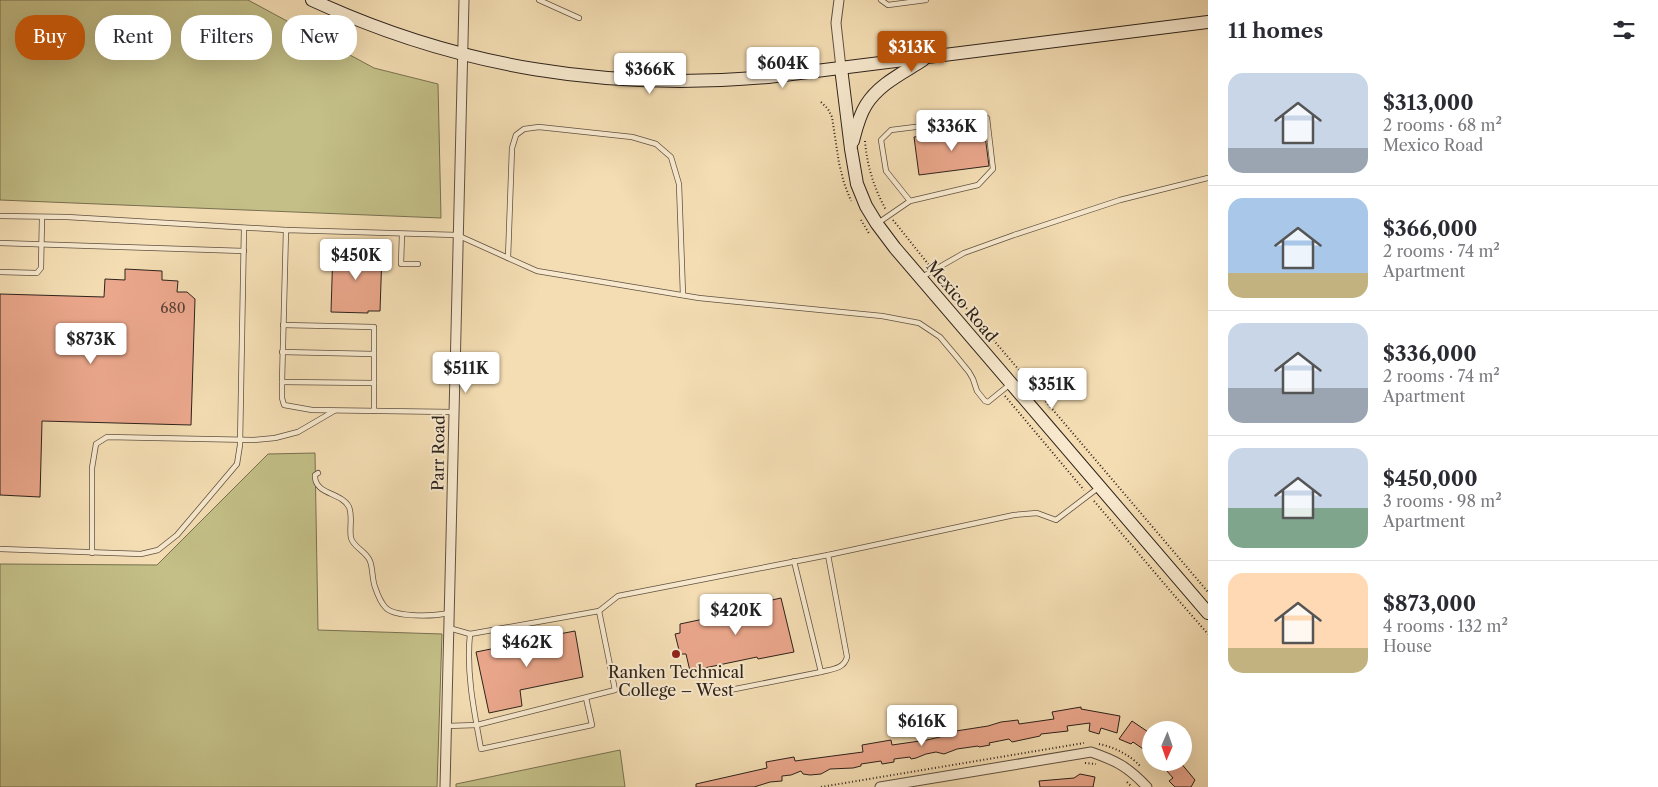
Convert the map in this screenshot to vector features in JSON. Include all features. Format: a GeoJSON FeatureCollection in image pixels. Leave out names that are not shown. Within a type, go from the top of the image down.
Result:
{"type":"FeatureCollection","features":[{"type":"Feature","properties":{"kind":"main road"},"geometry":{"type":"LineString","coordinates":[[312,0],[357,20],[462,54],[544,71],[597,78],[648,81],[721,81],[926,58],[1208,22]]}},
{"type":"Feature","properties":{"kind":"main road"},"geometry":{"type":"LineString","coordinates":[[851,149],[865,106],[878,90],[926,58]]}},
{"type":"Feature","properties":{"kind":"main road","name":"Mexico Road"},"geometry":{"type":"LineString","coordinates":[[841,68],[857,184],[866,206],[877,224],[920,278],[1208,613]]}},
{"type":"Feature","properties":{"kind":"street","name":"Parr Road"},"geometry":{"type":"LineString","coordinates":[[446,787],[457,236],[464,0]]}},
{"type":"Feature","properties":{"kind":"street"},"geometry":{"type":"LineString","coordinates":[[839,0],[836,23],[841,68]]}},
{"type":"Feature","properties":{"kind":"street"},"geometry":{"type":"LineString","coordinates":[[880,787],[919,784],[1091,752],[1120,763],[1132,771],[1147,787]]}},
{"type":"Feature","properties":{"kind":"lane"},"geometry":{"type":"LineString","coordinates":[[539,0],[578,18]]}},
{"type":"Feature","properties":{"kind":"lane"},"geometry":{"type":"LineString","coordinates":[[881,0],[888,5],[926,0]]}},
{"type":"Feature","properties":{"kind":"lane"},"geometry":{"type":"LineString","coordinates":[[877,224],[910,202],[978,185],[993,169],[986,118],[890,130],[881,140],[886,171],[910,202]]}},
{"type":"Feature","properties":{"kind":"lane"},"geometry":{"type":"LineString","coordinates":[[508,258],[512,148],[516,135],[524,130],[539,127],[632,138],[656,144],[671,157],[679,184],[683,295]]}},
{"type":"Feature","properties":{"kind":"lane"},"geometry":{"type":"LineString","coordinates":[[920,278],[964,253],[1076,214],[1120,200],[1208,178]]}},
{"type":"Feature","properties":{"kind":"lane"},"geometry":{"type":"LineString","coordinates":[[0,216],[457,236],[537,271],[683,295],[882,316],[918,323],[940,337],[969,372],[977,391],[985,402],[988,402],[1011,383]]}},
{"type":"Feature","properties":{"kind":"lane"},"geometry":{"type":"LineString","coordinates":[[0,272],[37,273],[41,268],[42,217]]}},
{"type":"Feature","properties":{"kind":"lane"},"geometry":{"type":"LineString","coordinates":[[0,549],[141,554],[158,550],[177,534],[237,464],[240,440],[244,228]]}},
{"type":"Feature","properties":{"kind":"lane"},"geometry":{"type":"LineString","coordinates":[[286,230],[282,352],[282,398],[284,405],[312,410],[454,412]]}},
{"type":"Feature","properties":{"kind":"lane"},"geometry":{"type":"LineString","coordinates":[[402,234],[401,264],[418,264]]}},
{"type":"Feature","properties":{"kind":"lane"},"geometry":{"type":"LineString","coordinates":[[0,243],[244,251]]}},
{"type":"Feature","properties":{"kind":"lane"},"geometry":{"type":"LineString","coordinates":[[283,325],[374,327],[374,410]]}},
{"type":"Feature","properties":{"kind":"lane"},"geometry":{"type":"LineString","coordinates":[[282,352],[374,354]]}},
{"type":"Feature","properties":{"kind":"lane"},"geometry":{"type":"LineString","coordinates":[[282,382],[374,383]]}},
{"type":"Feature","properties":{"kind":"lane"},"geometry":{"type":"LineString","coordinates":[[92,553],[92,468],[96,444],[107,438],[240,440],[275,438],[298,432],[335,410]]}},
{"type":"Feature","properties":{"kind":"lane"},"geometry":{"type":"LineString","coordinates":[[318,473],[315,476],[317,485],[337,496],[348,505],[352,542],[368,556],[375,586],[385,607],[393,612],[403,614],[440,615],[449,613]]}},
{"type":"Feature","properties":{"kind":"lane"},"geometry":{"type":"LineString","coordinates":[[449,628],[470,634],[599,611],[618,596],[828,555],[1014,515],[1037,513],[1056,520],[1099,487]]}},
{"type":"Feature","properties":{"kind":"lane"},"geometry":{"type":"LineString","coordinates":[[720,692],[821,672],[841,667],[846,662],[847,657],[828,555]]}},
{"type":"Feature","properties":{"kind":"lane"},"geometry":{"type":"LineString","coordinates":[[794,561],[821,672]]}},
{"type":"Feature","properties":{"kind":"lane"},"geometry":{"type":"LineString","coordinates":[[447,726],[477,725],[614,690],[599,611]]}},
{"type":"Feature","properties":{"kind":"lane"},"geometry":{"type":"LineString","coordinates":[[470,634],[468,650],[470,683],[482,749],[592,725],[586,698]]}},
{"type":"Feature","properties":{"kind":"path"},"geometry":{"type":"LineString","coordinates":[[865,139],[871,176],[876,192],[897,227],[1208,592]]}},
{"type":"Feature","properties":{"kind":"path"},"geometry":{"type":"LineString","coordinates":[[1084,763],[1102,766]]}},
{"type":"Feature","properties":{"kind":"path"},"geometry":{"type":"LineString","coordinates":[[1126,780],[1132,787]]}},
{"type":"Feature","properties":{"kind":"shaded area"},"geometry":{"type":"Polygon","coordinates":[[[0,0],[248,0],[282,18],[282,60],[357,59],[374,68],[438,84],[441,218],[0,200],[0,0]]]}},
{"type":"Feature","properties":{"kind":"shaded area"},"geometry":{"type":"Polygon","coordinates":[[[315,453],[318,630],[442,634],[437,787],[0,787],[0,564],[157,565],[268,454],[315,453]]]}},
{"type":"Feature","properties":{"kind":"shaded area"},"geometry":{"type":"Polygon","coordinates":[[[620,750],[625,787],[456,787],[456,784],[620,750]]]}},
{"type":"Feature","properties":{"kind":"building"},"geometry":{"type":"Polygon","coordinates":[[[984,128],[989,166],[919,175],[914,137],[984,128]]]}},
{"type":"Feature","properties":{"kind":"building"},"geometry":{"type":"Polygon","coordinates":[[[333,249],[382,253],[380,311],[368,311],[368,313],[331,312],[333,249]]]}},
{"type":"Feature","properties":{"kind":"building"},"geometry":{"type":"Polygon","coordinates":[[[125,269],[162,271],[162,280],[178,281],[177,292],[187,292],[195,299],[191,425],[42,421],[40,497],[0,495],[0,294],[104,297],[105,279],[125,280],[125,269]]]}},
{"type":"Feature","properties":{"kind":"building"},"geometry":{"type":"Polygon","coordinates":[[[781,598],[794,652],[758,659],[757,657],[690,671],[686,654],[680,654],[675,634],[680,633],[680,624],[746,610],[745,606],[781,598]]]}},
{"type":"Feature","properties":{"kind":"building"},"geometry":{"type":"Polygon","coordinates":[[[575,631],[583,677],[520,690],[522,706],[489,713],[476,652],[506,646],[506,644],[575,631]]]}},
{"type":"Feature","properties":{"kind":"building"},"geometry":{"type":"Polygon","coordinates":[[[1081,707],[1081,709],[1120,716],[1117,733],[1101,728],[1099,734],[1089,731],[1090,723],[1067,726],[1068,731],[1041,734],[1040,736],[1012,742],[1009,739],[989,743],[990,745],[957,749],[944,754],[936,752],[911,759],[910,757],[894,759],[894,762],[882,764],[881,761],[861,764],[861,766],[853,768],[830,769],[821,774],[803,774],[801,771],[782,776],[782,781],[770,782],[754,787],[696,787],[696,784],[767,768],[766,762],[794,757],[795,761],[863,752],[862,745],[891,740],[892,745],[927,740],[957,733],[956,731],[1001,722],[1018,720],[1019,724],[1054,719],[1052,712],[1081,707]]]}},
{"type":"Feature","properties":{"kind":"building"},"geometry":{"type":"Polygon","coordinates":[[[1132,721],[1142,728],[1142,748],[1133,742],[1131,744],[1119,739],[1132,721]]]}},
{"type":"Feature","properties":{"kind":"building"},"geometry":{"type":"Polygon","coordinates":[[[1167,771],[1188,771],[1195,780],[1191,787],[1175,787],[1169,781],[1173,778],[1167,771]]]}},
{"type":"Feature","properties":{"kind":"building"},"geometry":{"type":"Polygon","coordinates":[[[1080,774],[1095,777],[1093,787],[1040,787],[1039,781],[1074,778],[1080,774]]]}},
{"type":"Feature","properties":{"kind":"place","name":"Ranken Technical College – West"},"geometry":{"type":"Point","coordinates":[676,654]}}]}
